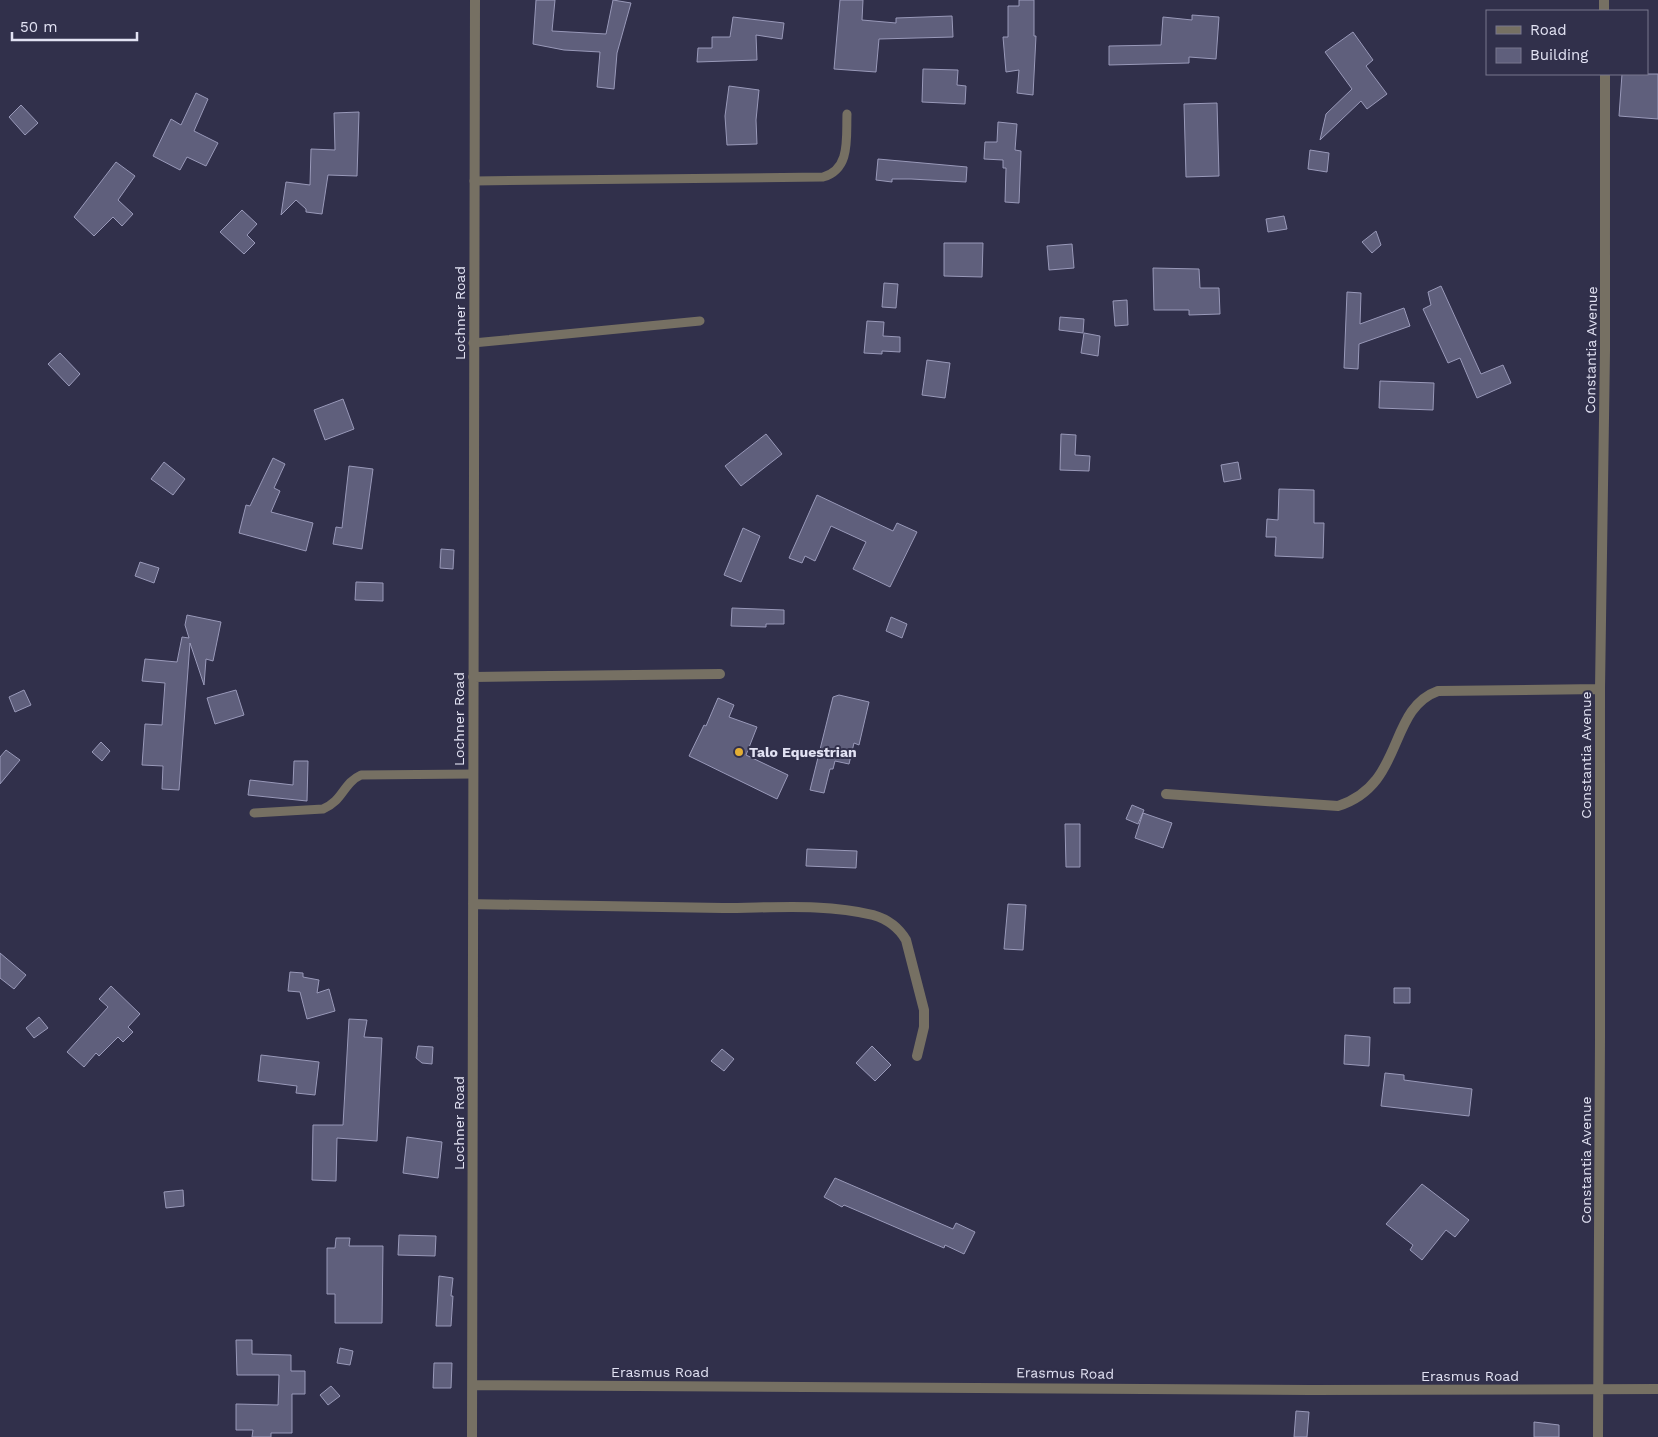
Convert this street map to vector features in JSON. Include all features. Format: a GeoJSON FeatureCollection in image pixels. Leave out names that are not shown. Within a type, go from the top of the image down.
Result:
{"type":"FeatureCollection","features":[{"type":"Feature","properties":{"kind":"street","name":"Lochner Road"},"geometry":{"type":"LineString","coordinates":[[472,1437],[475,0]]}},
{"type":"Feature","properties":{"kind":"street","name":"Constantia Avenue"},"geometry":{"type":"LineString","coordinates":[[1598,1437],[1600,690],[1605,351],[1605,75]]}},
{"type":"Feature","properties":{"kind":"street"},"geometry":{"type":"LineString","coordinates":[[473,677],[720,674]]}},
{"type":"Feature","properties":{"kind":"street"},"geometry":{"type":"LineString","coordinates":[[1166,794],[1338,806],[1346,804],[1378,781],[1409,716],[1426,696],[1438,691],[1600,690]]}},
{"type":"Feature","properties":{"kind":"street"},"geometry":{"type":"LineString","coordinates":[[473,904],[814,908],[875,916],[894,925],[906,940],[924,1010],[924,1027],[917,1056]]}},
{"type":"Feature","properties":{"kind":"street","name":"Erasmus Road"},"geometry":{"type":"LineString","coordinates":[[473,1385],[1658,1390]]}},
{"type":"Feature","properties":{"kind":"lane"},"geometry":{"type":"LineString","coordinates":[[474,181],[823,177],[834,172],[844,157],[847,114]]}},
{"type":"Feature","properties":{"kind":"lane"},"geometry":{"type":"LineString","coordinates":[[474,343],[700,321]]}},
{"type":"Feature","properties":{"kind":"lane"},"geometry":{"type":"LineString","coordinates":[[254,813],[323,809],[334,804],[353,778],[361,775],[473,774]]}},
{"type":"Feature","properties":{"kind":"building"},"geometry":{"type":"Polygon","coordinates":[[[536,0],[555,0],[552,31],[606,34],[613,0],[631,3],[617,53],[614,89],[597,87],[600,52],[564,50],[533,44],[536,0]]]}},
{"type":"Feature","properties":{"kind":"building"},"geometry":{"type":"Polygon","coordinates":[[[840,0],[863,0],[862,20],[896,23],[896,18],[952,16],[953,37],[879,39],[876,72],[834,69],[840,0]]]}},
{"type":"Feature","properties":{"kind":"building"},"geometry":{"type":"Polygon","coordinates":[[[1019,0],[1034,0],[1034,36],[1036,36],[1033,95],[1017,93],[1019,70],[1006,72],[1003,37],[1008,37],[1008,6],[1019,6],[1019,0]]]}},
{"type":"Feature","properties":{"kind":"building"},"geometry":{"type":"Polygon","coordinates":[[[1192,15],[1219,17],[1216,59],[1189,57],[1189,63],[1109,65],[1109,46],[1161,45],[1163,17],[1192,20],[1192,15]]]}},
{"type":"Feature","properties":{"kind":"building"},"geometry":{"type":"Polygon","coordinates":[[[733,17],[784,23],[782,39],[756,35],[757,60],[697,62],[698,48],[712,48],[712,37],[730,37],[733,17]]]}},
{"type":"Feature","properties":{"kind":"building"},"geometry":{"type":"Polygon","coordinates":[[[1353,32],[1373,60],[1366,66],[1387,94],[1367,109],[1361,101],[1320,140],[1326,114],[1352,89],[1325,52],[1353,32]]]}},
{"type":"Feature","properties":{"kind":"building"},"geometry":{"type":"Polygon","coordinates":[[[923,69],[958,70],[957,85],[966,86],[965,104],[922,102],[923,69]]]}},
{"type":"Feature","properties":{"kind":"building"},"geometry":{"type":"Polygon","coordinates":[[[1658,74],[1658,119],[1619,116],[1622,75],[1658,74]]]}},
{"type":"Feature","properties":{"kind":"building"},"geometry":{"type":"Polygon","coordinates":[[[729,86],[759,90],[756,120],[757,144],[727,145],[725,116],[729,86]]]}},
{"type":"Feature","properties":{"kind":"building"},"geometry":{"type":"Polygon","coordinates":[[[196,93],[208,99],[194,131],[218,143],[206,166],[187,157],[180,170],[153,156],[171,119],[181,125],[196,93]]]}},
{"type":"Feature","properties":{"kind":"building"},"geometry":{"type":"Polygon","coordinates":[[[1217,103],[1219,176],[1186,177],[1184,104],[1217,103]]]}},
{"type":"Feature","properties":{"kind":"building"},"geometry":{"type":"Polygon","coordinates":[[[21,105],[38,123],[25,135],[9,117],[21,105]]]}},
{"type":"Feature","properties":{"kind":"building"},"geometry":{"type":"Polygon","coordinates":[[[359,112],[357,176],[328,175],[322,214],[306,212],[306,209],[296,200],[281,215],[286,182],[310,185],[311,149],[335,150],[334,113],[359,112]]]}},
{"type":"Feature","properties":{"kind":"building"},"geometry":{"type":"Polygon","coordinates":[[[998,122],[1017,124],[1015,150],[1021,151],[1019,203],[1005,202],[1006,168],[1003,168],[1003,160],[984,159],[985,142],[997,142],[998,122]]]}},
{"type":"Feature","properties":{"kind":"building"},"geometry":{"type":"Polygon","coordinates":[[[1310,150],[1329,153],[1327,172],[1308,169],[1310,150]]]}},
{"type":"Feature","properties":{"kind":"building"},"geometry":{"type":"Polygon","coordinates":[[[878,159],[967,167],[966,182],[911,179],[892,179],[892,182],[876,180],[878,159]]]}},
{"type":"Feature","properties":{"kind":"building"},"geometry":{"type":"Polygon","coordinates":[[[116,162],[135,176],[118,200],[133,214],[122,226],[113,217],[94,236],[74,217],[116,162]]]}},
{"type":"Feature","properties":{"kind":"building"},"geometry":{"type":"Polygon","coordinates":[[[242,210],[257,224],[247,235],[255,243],[244,254],[220,232],[242,210]]]}},
{"type":"Feature","properties":{"kind":"building"},"geometry":{"type":"Polygon","coordinates":[[[1284,216],[1287,229],[1268,232],[1266,219],[1284,216]]]}},
{"type":"Feature","properties":{"kind":"building"},"geometry":{"type":"Polygon","coordinates":[[[1376,231],[1381,245],[1372,253],[1362,242],[1376,231]]]}},
{"type":"Feature","properties":{"kind":"building"},"geometry":{"type":"Polygon","coordinates":[[[944,243],[983,243],[982,277],[944,276],[944,243]]]}},
{"type":"Feature","properties":{"kind":"building"},"geometry":{"type":"Polygon","coordinates":[[[1072,244],[1074,268],[1049,270],[1047,246],[1072,244]]]}},
{"type":"Feature","properties":{"kind":"building"},"geometry":{"type":"Polygon","coordinates":[[[1153,268],[1199,269],[1200,288],[1219,288],[1220,314],[1189,315],[1189,310],[1154,310],[1153,268]]]}},
{"type":"Feature","properties":{"kind":"building"},"geometry":{"type":"Polygon","coordinates":[[[884,283],[898,284],[896,308],[882,307],[884,283]]]}},
{"type":"Feature","properties":{"kind":"building"},"geometry":{"type":"Polygon","coordinates":[[[1441,286],[1481,374],[1503,365],[1511,383],[1477,398],[1460,358],[1448,363],[1423,309],[1431,305],[1428,292],[1441,286]]]}},
{"type":"Feature","properties":{"kind":"building"},"geometry":{"type":"Polygon","coordinates":[[[1347,292],[1361,293],[1360,324],[1404,308],[1410,326],[1359,344],[1358,369],[1344,368],[1347,292]]]}},
{"type":"Feature","properties":{"kind":"building"},"geometry":{"type":"Polygon","coordinates":[[[1127,300],[1128,325],[1115,326],[1113,301],[1127,300]]]}},
{"type":"Feature","properties":{"kind":"building"},"geometry":{"type":"Polygon","coordinates":[[[1060,317],[1084,319],[1083,333],[1059,330],[1060,317]]]}},
{"type":"Feature","properties":{"kind":"building"},"geometry":{"type":"Polygon","coordinates":[[[867,321],[884,322],[883,336],[900,337],[900,352],[864,353],[867,321]]]}},
{"type":"Feature","properties":{"kind":"building"},"geometry":{"type":"Polygon","coordinates":[[[1084,333],[1100,336],[1098,356],[1081,353],[1084,333]]]}},
{"type":"Feature","properties":{"kind":"building"},"geometry":{"type":"Polygon","coordinates":[[[60,353],[80,374],[69,386],[48,364],[60,353]]]}},
{"type":"Feature","properties":{"kind":"building"},"geometry":{"type":"Polygon","coordinates":[[[927,360],[950,363],[945,398],[922,395],[927,360]]]}},
{"type":"Feature","properties":{"kind":"building"},"geometry":{"type":"Polygon","coordinates":[[[1380,381],[1434,383],[1433,410],[1379,408],[1380,381]]]}},
{"type":"Feature","properties":{"kind":"building"},"geometry":{"type":"Polygon","coordinates":[[[343,399],[354,429],[325,440],[314,410],[343,399]]]}},
{"type":"Feature","properties":{"kind":"building"},"geometry":{"type":"Polygon","coordinates":[[[766,434],[782,454],[741,486],[725,466],[766,434]]]}},
{"type":"Feature","properties":{"kind":"building"},"geometry":{"type":"Polygon","coordinates":[[[1061,434],[1076,435],[1075,455],[1090,456],[1089,471],[1060,470],[1061,434]]]}},
{"type":"Feature","properties":{"kind":"building"},"geometry":{"type":"Polygon","coordinates":[[[273,458],[285,464],[274,488],[280,491],[271,512],[313,523],[306,551],[239,533],[246,505],[250,506],[273,458]]]}},
{"type":"Feature","properties":{"kind":"building"},"geometry":{"type":"Polygon","coordinates":[[[164,462],[185,479],[173,495],[151,479],[164,462]]]}},
{"type":"Feature","properties":{"kind":"building"},"geometry":{"type":"Polygon","coordinates":[[[1238,462],[1241,479],[1224,482],[1221,465],[1238,462]]]}},
{"type":"Feature","properties":{"kind":"building"},"geometry":{"type":"Polygon","coordinates":[[[349,466],[373,469],[362,549],[333,544],[336,527],[342,528],[349,466]]]}},
{"type":"Feature","properties":{"kind":"building"},"geometry":{"type":"Polygon","coordinates":[[[1279,489],[1314,490],[1314,523],[1324,523],[1323,558],[1275,556],[1276,537],[1266,537],[1267,519],[1278,520],[1279,489]]]}},
{"type":"Feature","properties":{"kind":"building"},"geometry":{"type":"Polygon","coordinates":[[[817,495],[893,531],[897,523],[917,532],[890,587],[853,569],[866,542],[831,526],[815,561],[805,556],[802,563],[789,558],[817,495]]]}},
{"type":"Feature","properties":{"kind":"building"},"geometry":{"type":"Polygon","coordinates":[[[743,528],[760,536],[741,582],[724,575],[743,528]]]}},
{"type":"Feature","properties":{"kind":"building"},"geometry":{"type":"Polygon","coordinates":[[[441,549],[454,550],[453,569],[440,568],[441,549]]]}},
{"type":"Feature","properties":{"kind":"building"},"geometry":{"type":"Polygon","coordinates":[[[140,562],[159,568],[154,583],[135,576],[140,562]]]}},
{"type":"Feature","properties":{"kind":"building"},"geometry":{"type":"Polygon","coordinates":[[[356,582],[383,583],[383,601],[355,600],[356,582]]]}},
{"type":"Feature","properties":{"kind":"building"},"geometry":{"type":"Polygon","coordinates":[[[732,608],[784,610],[784,624],[766,624],[766,627],[731,626],[732,608]]]}},
{"type":"Feature","properties":{"kind":"building"},"geometry":{"type":"Polygon","coordinates":[[[187,615],[221,622],[213,661],[206,659],[204,685],[190,643],[179,790],[162,789],[163,766],[142,765],[145,724],[162,725],[165,683],[142,681],[145,659],[177,662],[182,637],[189,638],[185,625],[187,615]]]}},
{"type":"Feature","properties":{"kind":"building"},"geometry":{"type":"Polygon","coordinates":[[[891,617],[907,624],[902,638],[886,631],[891,617]]]}},
{"type":"Feature","properties":{"kind":"building"},"geometry":{"type":"Polygon","coordinates":[[[24,690],[31,705],[15,712],[9,697],[24,690]]]}},
{"type":"Feature","properties":{"kind":"building"},"geometry":{"type":"Polygon","coordinates":[[[236,690],[244,715],[215,724],[207,698],[236,690]]]}},
{"type":"Feature","properties":{"kind":"building"},"geometry":{"type":"Polygon","coordinates":[[[839,695],[869,702],[859,745],[854,743],[849,764],[835,761],[833,769],[830,769],[824,793],[810,790],[833,697],[839,695]]]}},
{"type":"Feature","properties":{"kind":"building"},"geometry":{"type":"Polygon","coordinates":[[[718,698],[734,705],[729,717],[757,727],[746,755],[788,775],[777,799],[689,756],[704,725],[706,726],[718,698]]]}},
{"type":"Feature","properties":{"kind":"building"},"geometry":{"type":"Polygon","coordinates":[[[101,742],[110,751],[102,761],[92,752],[101,742]]]}},
{"type":"Feature","properties":{"kind":"building"},"geometry":{"type":"Polygon","coordinates":[[[6,750],[20,760],[0,784],[0,757],[6,750]]]}},
{"type":"Feature","properties":{"kind":"building"},"geometry":{"type":"Polygon","coordinates":[[[294,761],[308,761],[307,801],[248,795],[250,780],[293,785],[294,761]]]}},
{"type":"Feature","properties":{"kind":"building"},"geometry":{"type":"Polygon","coordinates":[[[1132,805],[1144,810],[1138,824],[1126,819],[1132,805]]]}},
{"type":"Feature","properties":{"kind":"building"},"geometry":{"type":"Polygon","coordinates":[[[1143,813],[1172,823],[1163,848],[1135,838],[1143,813]]]}},
{"type":"Feature","properties":{"kind":"building"},"geometry":{"type":"Polygon","coordinates":[[[1065,824],[1080,824],[1080,867],[1066,867],[1065,824]]]}},
{"type":"Feature","properties":{"kind":"building"},"geometry":{"type":"Polygon","coordinates":[[[807,849],[857,851],[856,868],[806,866],[807,849]]]}},
{"type":"Feature","properties":{"kind":"building"},"geometry":{"type":"Polygon","coordinates":[[[1008,904],[1026,905],[1023,950],[1004,949],[1008,904]]]}},
{"type":"Feature","properties":{"kind":"building"},"geometry":{"type":"Polygon","coordinates":[[[0,953],[26,975],[14,989],[0,978],[0,953]]]}},
{"type":"Feature","properties":{"kind":"building"},"geometry":{"type":"Polygon","coordinates":[[[290,972],[303,973],[303,977],[319,980],[317,993],[329,989],[335,1011],[307,1019],[300,992],[288,991],[290,972]]]}},
{"type":"Feature","properties":{"kind":"building"},"geometry":{"type":"Polygon","coordinates":[[[111,986],[140,1014],[128,1027],[133,1032],[123,1042],[118,1037],[99,1056],[96,1053],[84,1067],[67,1052],[108,1007],[99,999],[111,986]]]}},
{"type":"Feature","properties":{"kind":"building"},"geometry":{"type":"Polygon","coordinates":[[[1394,988],[1410,988],[1410,1003],[1394,1003],[1394,988]]]}},
{"type":"Feature","properties":{"kind":"building"},"geometry":{"type":"Polygon","coordinates":[[[39,1017],[48,1028],[34,1038],[26,1028],[39,1017]]]}},
{"type":"Feature","properties":{"kind":"building"},"geometry":{"type":"Polygon","coordinates":[[[349,1019],[367,1020],[364,1037],[382,1038],[377,1141],[337,1138],[336,1181],[312,1180],[313,1125],[343,1125],[349,1019]]]}},
{"type":"Feature","properties":{"kind":"building"},"geometry":{"type":"Polygon","coordinates":[[[1345,1035],[1370,1037],[1369,1066],[1344,1064],[1345,1035]]]}},
{"type":"Feature","properties":{"kind":"building"},"geometry":{"type":"Polygon","coordinates":[[[418,1046],[433,1047],[432,1064],[422,1063],[416,1058],[418,1046]]]}},
{"type":"Feature","properties":{"kind":"building"},"geometry":{"type":"Polygon","coordinates":[[[872,1046],[891,1065],[875,1081],[856,1063],[872,1046]]]}},
{"type":"Feature","properties":{"kind":"building"},"geometry":{"type":"Polygon","coordinates":[[[722,1049],[734,1059],[724,1071],[711,1061],[722,1049]]]}},
{"type":"Feature","properties":{"kind":"building"},"geometry":{"type":"Polygon","coordinates":[[[261,1055],[319,1062],[315,1095],[296,1093],[297,1086],[258,1081],[261,1055]]]}},
{"type":"Feature","properties":{"kind":"building"},"geometry":{"type":"Polygon","coordinates":[[[1385,1073],[1404,1075],[1404,1080],[1472,1089],[1469,1116],[1381,1106],[1385,1073]]]}},
{"type":"Feature","properties":{"kind":"building"},"geometry":{"type":"Polygon","coordinates":[[[407,1137],[442,1142],[438,1178],[403,1173],[407,1137]]]}},
{"type":"Feature","properties":{"kind":"building"},"geometry":{"type":"Polygon","coordinates":[[[835,1178],[953,1229],[956,1223],[975,1232],[964,1254],[945,1245],[944,1248],[844,1205],[842,1207],[824,1197],[835,1178]]]}},
{"type":"Feature","properties":{"kind":"building"},"geometry":{"type":"Polygon","coordinates":[[[1422,1184],[1469,1220],[1455,1237],[1446,1230],[1422,1260],[1410,1250],[1413,1245],[1386,1224],[1422,1184]]]}},
{"type":"Feature","properties":{"kind":"building"},"geometry":{"type":"Polygon","coordinates":[[[183,1190],[184,1206],[166,1208],[164,1192],[183,1190]]]}},
{"type":"Feature","properties":{"kind":"building"},"geometry":{"type":"Polygon","coordinates":[[[399,1235],[436,1236],[435,1256],[398,1255],[399,1235]]]}},
{"type":"Feature","properties":{"kind":"building"},"geometry":{"type":"Polygon","coordinates":[[[336,1238],[350,1238],[349,1246],[383,1246],[382,1323],[335,1323],[335,1294],[327,1294],[327,1248],[335,1248],[336,1238]]]}},
{"type":"Feature","properties":{"kind":"building"},"geometry":{"type":"Polygon","coordinates":[[[439,1276],[453,1278],[451,1326],[436,1326],[439,1276]]]}},
{"type":"Feature","properties":{"kind":"building"},"geometry":{"type":"Polygon","coordinates":[[[236,1340],[252,1340],[252,1354],[291,1355],[291,1371],[305,1371],[305,1394],[292,1394],[292,1433],[271,1433],[271,1437],[252,1437],[253,1430],[236,1430],[236,1404],[278,1405],[279,1375],[237,1375],[236,1340]]]}},
{"type":"Feature","properties":{"kind":"building"},"geometry":{"type":"Polygon","coordinates":[[[340,1348],[353,1351],[350,1365],[337,1363],[340,1348]]]}},
{"type":"Feature","properties":{"kind":"building"},"geometry":{"type":"Polygon","coordinates":[[[434,1363],[452,1363],[451,1388],[433,1388],[434,1363]]]}},
{"type":"Feature","properties":{"kind":"building"},"geometry":{"type":"Polygon","coordinates":[[[331,1386],[340,1396],[328,1405],[320,1395],[331,1386]]]}},
{"type":"Feature","properties":{"kind":"building"},"geometry":{"type":"Polygon","coordinates":[[[1296,1411],[1309,1412],[1307,1437],[1294,1437],[1296,1411]]]}},
{"type":"Feature","properties":{"kind":"building"},"geometry":{"type":"Polygon","coordinates":[[[1534,1422],[1559,1425],[1559,1437],[1534,1437],[1534,1422]]]}},
{"type":"Feature","properties":{"kind":"place","name":"Talo Equestrian"},"geometry":{"type":"Point","coordinates":[739,752]}}]}
